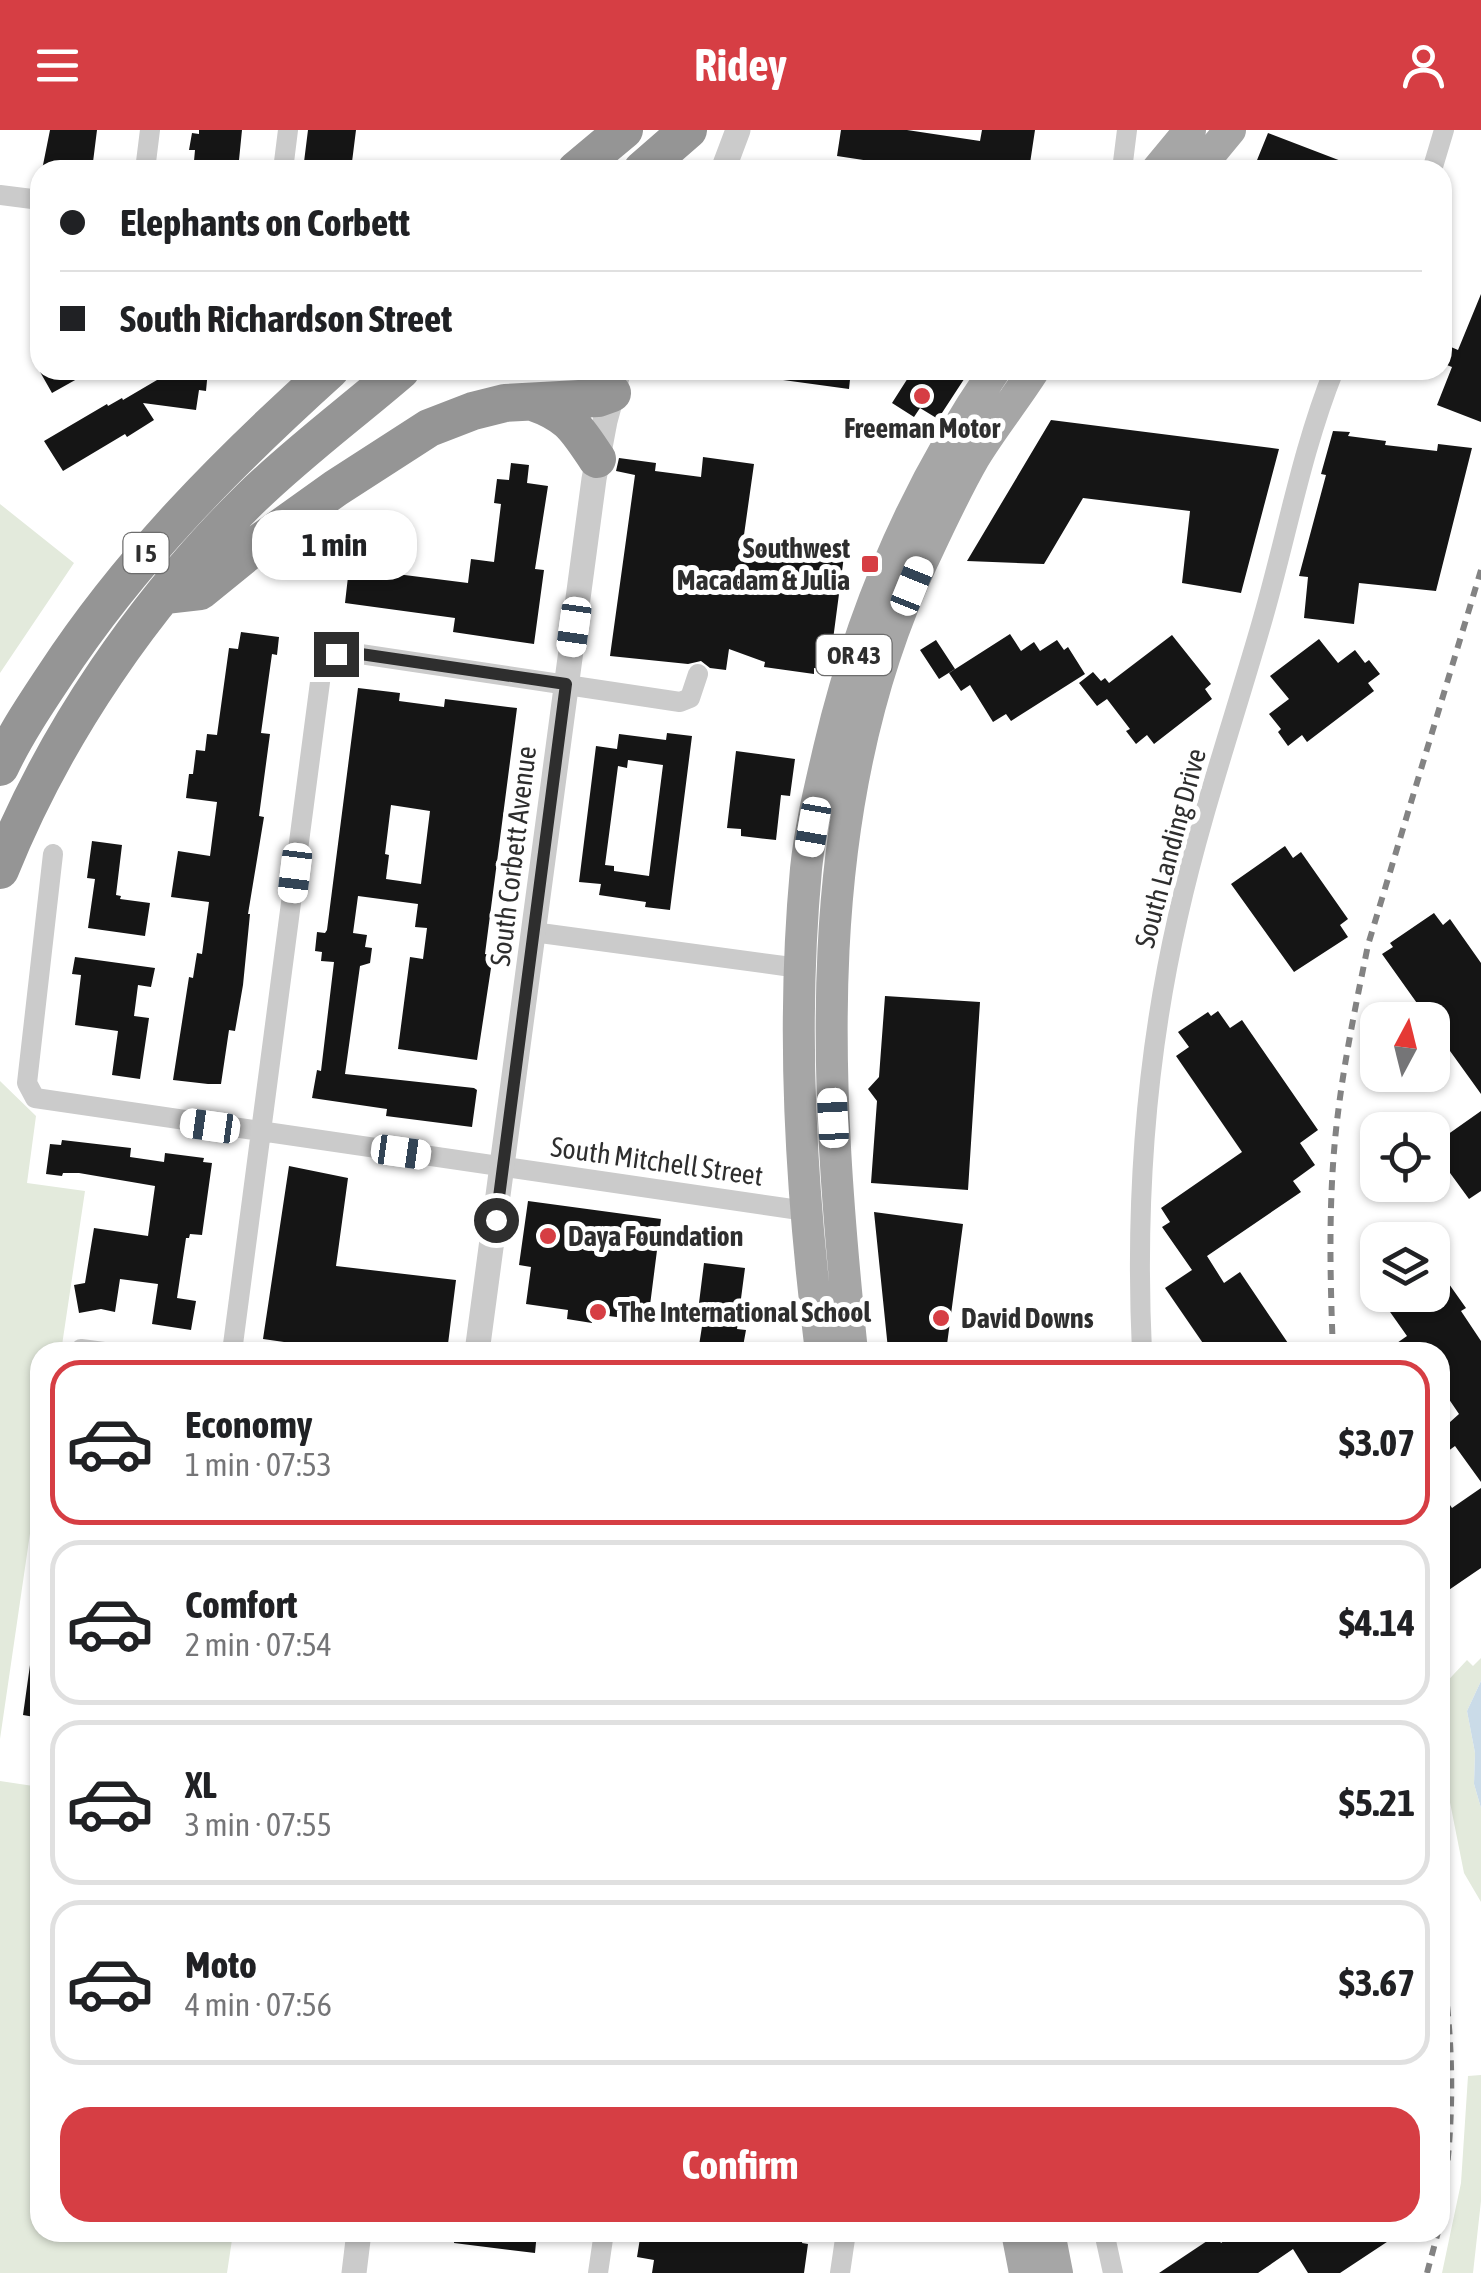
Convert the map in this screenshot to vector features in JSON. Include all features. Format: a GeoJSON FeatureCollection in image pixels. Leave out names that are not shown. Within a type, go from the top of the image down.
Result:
{"type":"FeatureCollection","features":[{"type":"Feature","properties":{"kind":"highway"},"geometry":{"type":"LineString","coordinates":[[588,160],[624,130]]}},
{"type":"Feature","properties":{"kind":"highway"},"geometry":{"type":"LineString","coordinates":[[654,160],[688,130]]}},
{"type":"Feature","properties":{"kind":"highway","name":"I 5"},"geometry":{"type":"LineString","coordinates":[[0,767],[89,623],[169,524],[255,437],[319,380]]}},
{"type":"Feature","properties":{"kind":"highway","name":"I 5"},"geometry":{"type":"LineString","coordinates":[[0,870],[20,819],[79,711],[186,567],[252,498],[389,380]]}},
{"type":"Feature","properties":{"kind":"highway"},"geometry":{"type":"LineString","coordinates":[[165,596],[200,592],[320,499],[430,428],[505,403],[598,398],[616,381]]}},
{"type":"Feature","properties":{"kind":"highway"},"geometry":{"type":"LineString","coordinates":[[533,402],[558,411],[597,459]]}},
{"type":"Feature","properties":{"kind":"main road"},"geometry":{"type":"LineString","coordinates":[[1165,160],[1190,130]]}},
{"type":"Feature","properties":{"kind":"main road"},"geometry":{"type":"LineString","coordinates":[[1205,160],[1230,130]]}},
{"type":"Feature","properties":{"kind":"main road","name":"OR 43"},"geometry":{"type":"LineString","coordinates":[[820,1342],[800,1106],[800,968],[806,865],[852,658],[886,566],[946,446],[988,380]]}},
{"type":"Feature","properties":{"kind":"main road","name":"OR 43"},"geometry":{"type":"LineString","coordinates":[[851,1342],[838,1218],[831,1062],[832,970],[840,871],[854,778],[882,667],[922,563],[963,480],[1026,380]]}},
{"type":"Feature","properties":{"kind":"main road"},"geometry":{"type":"LineString","coordinates":[[800,968],[814,979],[823,1002],[831,1062]]}},
{"type":"Feature","properties":{"kind":"main road"},"geometry":{"type":"LineString","coordinates":[[1019,2242],[1025,2273]]}},
{"type":"Feature","properties":{"kind":"main road"},"geometry":{"type":"LineString","coordinates":[[1050,2242],[1057,2273]]}},
{"type":"Feature","properties":{"kind":"street"},"geometry":{"type":"LineString","coordinates":[[146,160],[150,130]]}},
{"type":"Feature","properties":{"kind":"street"},"geometry":{"type":"LineString","coordinates":[[284,160],[288,130]]}},
{"type":"Feature","properties":{"kind":"street"},"geometry":{"type":"LineString","coordinates":[[727,160],[738,130]]}},
{"type":"Feature","properties":{"kind":"street"},"geometry":{"type":"LineString","coordinates":[[1123,160],[1127,130]]}},
{"type":"Feature","properties":{"kind":"street"},"geometry":{"type":"LineString","coordinates":[[1435,160],[1444,130]]}},
{"type":"Feature","properties":{"kind":"street"},"geometry":{"type":"LineString","coordinates":[[0,195],[30,199]]}},
{"type":"Feature","properties":{"kind":"street","name":"South Landing Drive"},"geometry":{"type":"LineString","coordinates":[[1142,1342],[1140,1198],[1148,1087],[1162,995],[1196,846],[1331,380]]}},
{"type":"Feature","properties":{"kind":"street","name":"South Corbett Avenue"},"geometry":{"type":"LineString","coordinates":[[479,1342],[597,459],[616,381]]}},
{"type":"Feature","properties":{"kind":"street"},"geometry":{"type":"LineString","coordinates":[[233,1342],[320,677],[328,659],[347,652],[680,702],[690,698],[698,674]]}},
{"type":"Feature","properties":{"kind":"street","name":"South Mitchell Street"},"geometry":{"type":"LineString","coordinates":[[53,854],[27,1083],[31,1094],[44,1101],[806,1210]]}},
{"type":"Feature","properties":{"kind":"street"},"geometry":{"type":"LineString","coordinates":[[533,932],[800,968]]}},
{"type":"Feature","properties":{"kind":"street"},"geometry":{"type":"LineString","coordinates":[[359,2242],[359,2272]]}},
{"type":"Feature","properties":{"kind":"street"},"geometry":{"type":"LineString","coordinates":[[598,2273],[603,2242]]}},
{"type":"Feature","properties":{"kind":"street"},"geometry":{"type":"LineString","coordinates":[[840,2273],[845,2242]]}},
{"type":"Feature","properties":{"kind":"street"},"geometry":{"type":"LineString","coordinates":[[1106,2242],[1113,2273]]}},
{"type":"Feature","properties":{"kind":"shaded area"},"geometry":{"type":"Polygon","coordinates":[[[0,504],[74,563],[0,673],[0,504]]]}},
{"type":"Feature","properties":{"kind":"shaded area"},"geometry":{"type":"Polygon","coordinates":[[[0,1081],[36,1116],[27,1183],[85,1191],[62,1342],[30,1342],[30,1534],[0,1739],[0,1081]]]}},
{"type":"Feature","properties":{"kind":"shaded area"},"geometry":{"type":"Polygon","coordinates":[[[1481,1658],[1481,1681],[1467,1711],[1475,1753],[1474,1784],[1481,1808],[1481,1902],[1464,1873],[1450,1802],[1450,1678],[1467,1660],[1473,1666],[1481,1658]]]}},
{"type":"Feature","properties":{"kind":"shaded area"},"geometry":{"type":"Polygon","coordinates":[[[0,1781],[30,1786],[30,2242],[232,2242],[227,2273],[0,2273],[0,1781]]]}},
{"type":"Feature","properties":{"kind":"shaded area"},"geometry":{"type":"Polygon","coordinates":[[[1481,2075],[1481,2201],[1473,2273],[1442,2273],[1461,2183],[1468,2076],[1481,2075]]]}},
{"type":"Feature","properties":{"kind":"water"},"geometry":{"type":"Polygon","coordinates":[[[1481,1681],[1481,1808],[1474,1784],[1475,1753],[1467,1711],[1481,1681]]]}},
{"type":"Feature","properties":{"kind":"building"},"geometry":{"type":"Polygon","coordinates":[[[50,130],[97,130],[93,160],[44,160],[50,130]]]}},
{"type":"Feature","properties":{"kind":"building"},"geometry":{"type":"Polygon","coordinates":[[[199,130],[242,130],[239,160],[194,160],[195,150],[189,150],[192,133],[199,134],[199,130]]]}},
{"type":"Feature","properties":{"kind":"building"},"geometry":{"type":"Polygon","coordinates":[[[308,130],[356,130],[352,160],[304,160],[308,130]]]}},
{"type":"Feature","properties":{"kind":"building"},"geometry":{"type":"Polygon","coordinates":[[[841,130],[907,130],[980,141],[982,130],[1035,130],[1030,160],[863,160],[837,156],[841,130]]]}},
{"type":"Feature","properties":{"kind":"building"},"geometry":{"type":"Polygon","coordinates":[[[1268,133],[1338,160],[1257,160],[1268,133]]]}},
{"type":"Feature","properties":{"kind":"building"},"geometry":{"type":"Polygon","coordinates":[[[1481,294],[1481,422],[1437,405],[1447,380],[1452,380],[1452,347],[1458,350],[1481,294]]]}},
{"type":"Feature","properties":{"kind":"building"},"geometry":{"type":"Polygon","coordinates":[[[45,380],[75,380],[52,393],[45,380]]]}},
{"type":"Feature","properties":{"kind":"building"},"geometry":{"type":"Polygon","coordinates":[[[157,380],[207,380],[206,391],[199,390],[196,410],[143,403],[154,420],[63,471],[44,441],[107,404],[123,400],[157,380]]]}},
{"type":"Feature","properties":{"kind":"building"},"geometry":{"type":"Polygon","coordinates":[[[783,380],[850,380],[849,389],[783,380]]]}},
{"type":"Feature","properties":{"kind":"building","name":"Freeman Motor"},"geometry":{"type":"Polygon","coordinates":[[[907,380],[963,380],[938,419],[920,408],[914,417],[892,403],[907,380]]]}},
{"type":"Feature","properties":{"kind":"building"},"geometry":{"type":"Polygon","coordinates":[[[1051,420],[1279,449],[1241,593],[1182,583],[1190,511],[1083,498],[1044,564],[967,561],[1051,420]]]}},
{"type":"Feature","properties":{"kind":"building"},"geometry":{"type":"Polygon","coordinates":[[[1333,431],[1386,441],[1385,445],[1437,451],[1438,444],[1472,448],[1436,591],[1359,583],[1354,624],[1304,618],[1308,577],[1299,576],[1326,475],[1321,474],[1333,431]]]}},
{"type":"Feature","properties":{"kind":"building"},"geometry":{"type":"Polygon","coordinates":[[[703,457],[754,464],[743,542],[779,548],[780,542],[830,548],[829,554],[844,556],[829,670],[814,668],[814,674],[764,667],[765,662],[729,649],[726,670],[710,668],[701,661],[688,664],[610,656],[635,475],[616,471],[619,458],[656,463],[655,471],[701,477],[703,457]]]}},
{"type":"Feature","properties":{"kind":"building"},"geometry":{"type":"Polygon","coordinates":[[[511,463],[529,465],[527,483],[548,486],[535,569],[544,570],[534,644],[453,632],[455,618],[345,603],[349,568],[468,583],[471,559],[494,562],[501,504],[494,503],[497,479],[509,480],[511,463]]]}},
{"type":"Feature","properties":{"kind":"building"},"geometry":{"type":"Polygon","coordinates":[[[241,632],[279,637],[277,655],[272,654],[261,733],[270,734],[243,985],[235,1031],[229,1030],[221,1084],[208,1084],[173,1080],[189,977],[193,978],[197,953],[202,954],[209,902],[171,897],[178,851],[210,856],[217,802],[186,798],[189,774],[193,774],[196,750],[205,751],[207,734],[217,735],[229,648],[238,649],[241,632]]]}},
{"type":"Feature","properties":{"kind":"building"},"geometry":{"type":"Polygon","coordinates":[[[1010,634],[1021,651],[1034,642],[1040,651],[1057,640],[1064,650],[1068,647],[1085,674],[1011,721],[1006,714],[993,722],[970,685],[961,691],[949,673],[1010,634]]]}},
{"type":"Feature","properties":{"kind":"building"},"geometry":{"type":"Polygon","coordinates":[[[1172,635],[1211,684],[1205,689],[1212,699],[1154,744],[1147,735],[1136,744],[1126,731],[1130,729],[1107,699],[1097,706],[1079,683],[1093,672],[1109,683],[1172,635]]]}},
{"type":"Feature","properties":{"kind":"building"},"geometry":{"type":"Polygon","coordinates":[[[1319,639],[1338,663],[1355,650],[1380,674],[1368,683],[1374,691],[1307,742],[1302,735],[1288,746],[1269,714],[1289,699],[1270,676],[1319,639]]]}},
{"type":"Feature","properties":{"kind":"building"},"geometry":{"type":"Polygon","coordinates":[[[936,640],[955,669],[939,679],[920,650],[936,640]]]}},
{"type":"Feature","properties":{"kind":"building"},"geometry":{"type":"Polygon","coordinates":[[[358,688],[400,693],[399,701],[444,707],[445,699],[517,708],[485,954],[493,955],[477,1060],[398,1049],[410,957],[423,959],[427,928],[415,927],[418,904],[358,896],[353,933],[367,935],[365,947],[372,948],[370,963],[360,966],[345,1074],[474,1088],[477,1090],[472,1127],[386,1116],[387,1109],[312,1098],[317,1070],[321,1071],[334,962],[321,961],[322,952],[315,951],[317,932],[327,930],[358,688]],[[391,805],[386,879],[421,884],[430,811],[391,805]]]}},
{"type":"Feature","properties":{"kind":"building"},"geometry":{"type":"Polygon","coordinates":[[[667,733],[692,736],[670,910],[599,895],[601,884],[579,882],[596,746],[617,749],[619,734],[666,740],[667,733]],[[628,760],[627,768],[618,766],[605,865],[614,866],[614,871],[649,876],[663,765],[628,760]]]}},
{"type":"Feature","properties":{"kind":"building"},"geometry":{"type":"Polygon","coordinates":[[[736,751],[795,759],[790,796],[781,795],[776,840],[741,836],[741,829],[727,828],[736,751]]]}},
{"type":"Feature","properties":{"kind":"building"},"geometry":{"type":"Polygon","coordinates":[[[92,841],[122,845],[116,895],[150,903],[145,936],[88,928],[95,879],[87,878],[92,841]]]}},
{"type":"Feature","properties":{"kind":"building"},"geometry":{"type":"Polygon","coordinates":[[[1285,846],[1293,858],[1301,852],[1348,919],[1340,925],[1348,937],[1294,972],[1231,884],[1285,846]]]}},
{"type":"Feature","properties":{"kind":"building"},"geometry":{"type":"Polygon","coordinates":[[[1434,913],[1443,925],[1450,919],[1481,963],[1481,1094],[1450,1051],[1450,1002],[1416,1002],[1382,954],[1393,947],[1390,943],[1434,913]]]}},
{"type":"Feature","properties":{"kind":"building"},"geometry":{"type":"Polygon","coordinates":[[[75,957],[155,968],[151,987],[138,985],[134,1016],[149,1018],[140,1079],[112,1075],[118,1031],[75,1025],[81,975],[72,974],[75,957]]]}},
{"type":"Feature","properties":{"kind":"building"},"geometry":{"type":"Polygon","coordinates":[[[885,996],[980,1002],[968,1190],[871,1183],[877,1101],[868,1089],[879,1077],[885,996]]]}},
{"type":"Feature","properties":{"kind":"building"},"geometry":{"type":"Polygon","coordinates":[[[1218,1011],[1230,1028],[1242,1020],[1318,1130],[1300,1143],[1315,1165],[1293,1181],[1301,1192],[1207,1256],[1224,1283],[1240,1272],[1287,1342],[1202,1342],[1165,1288],[1192,1270],[1162,1227],[1170,1222],[1161,1208],[1242,1152],[1176,1056],[1189,1047],[1178,1032],[1208,1012],[1211,1016],[1218,1011]]]}},
{"type":"Feature","properties":{"kind":"building"},"geometry":{"type":"Polygon","coordinates":[[[1481,1111],[1481,1191],[1469,1199],[1450,1173],[1450,1133],[1481,1111]]]}},
{"type":"Feature","properties":{"kind":"building"},"geometry":{"type":"Polygon","coordinates":[[[62,1140],[131,1148],[130,1157],[164,1162],[165,1153],[204,1158],[203,1162],[212,1163],[202,1235],[190,1234],[186,1238],[177,1298],[196,1301],[191,1330],[152,1324],[158,1284],[120,1279],[115,1312],[101,1309],[79,1313],[74,1285],[85,1283],[94,1228],[148,1236],[155,1186],[79,1173],[46,1174],[50,1144],[61,1145],[62,1140]]]}},
{"type":"Feature","properties":{"kind":"building"},"geometry":{"type":"Polygon","coordinates":[[[289,1166],[348,1178],[336,1266],[456,1280],[448,1342],[263,1339],[289,1166]]]}},
{"type":"Feature","properties":{"kind":"building"},"geometry":{"type":"Polygon","coordinates":[[[528,1201],[661,1219],[648,1321],[593,1314],[592,1323],[567,1319],[568,1310],[526,1304],[531,1267],[519,1265],[528,1201]]]}},
{"type":"Feature","properties":{"kind":"building"},"geometry":{"type":"Polygon","coordinates":[[[874,1212],[963,1224],[947,1342],[887,1342],[874,1212]]]}},
{"type":"Feature","properties":{"kind":"building"},"geometry":{"type":"Polygon","coordinates":[[[704,1263],[745,1268],[737,1329],[746,1330],[744,1342],[700,1342],[703,1320],[697,1319],[704,1263]]]}},
{"type":"Feature","properties":{"kind":"building"},"geometry":{"type":"Polygon","coordinates":[[[1450,1285],[1481,1341],[1481,1482],[1455,1446],[1450,1450],[1450,1422],[1459,1414],[1450,1401],[1450,1342],[1398,1342],[1407,1336],[1390,1312],[1450,1312],[1450,1285]]]}},
{"type":"Feature","properties":{"kind":"building"},"geometry":{"type":"Polygon","coordinates":[[[1481,1488],[1481,1568],[1450,1589],[1450,1505],[1452,1508],[1481,1488]]]}},
{"type":"Feature","properties":{"kind":"building"},"geometry":{"type":"Polygon","coordinates":[[[30,1665],[30,1716],[23,1715],[30,1665]]]}},
{"type":"Feature","properties":{"kind":"building"},"geometry":{"type":"Polygon","coordinates":[[[454,2242],[536,2242],[535,2253],[454,2242]]]}},
{"type":"Feature","properties":{"kind":"building"},"geometry":{"type":"Polygon","coordinates":[[[639,2242],[808,2244],[804,2273],[652,2273],[654,2260],[637,2257],[639,2242]]]}},
{"type":"Feature","properties":{"kind":"building"},"geometry":{"type":"Polygon","coordinates":[[[1206,2242],[1387,2242],[1340,2273],[1308,2273],[1293,2249],[1258,2273],[1159,2273],[1206,2242]]]}},
{"type":"Feature","properties":{"kind":"railway"},"geometry":{"type":"LineString","coordinates":[[1333,1342],[1332,1179],[1351,1033],[1368,945],[1481,570]]}},
{"type":"Feature","properties":{"kind":"railway"},"geometry":{"type":"LineString","coordinates":[[1450,2064],[1450,2108]]}},
{"type":"Feature","properties":{"kind":"railway"},"geometry":{"type":"LineString","coordinates":[[1427,2273],[1435,2242]]}},
{"type":"Feature","properties":{"kind":"place","name":"Freeman Motor"},"geometry":{"type":"Point","coordinates":[922,396]}},
{"type":"Feature","properties":{"kind":"place","name":"Southwest Macadam & Julia"},"geometry":{"type":"Point","coordinates":[870,564]}},
{"type":"Feature","properties":{"kind":"place","name":"Daya Foundation"},"geometry":{"type":"Point","coordinates":[548,1236]}},
{"type":"Feature","properties":{"kind":"place","name":"The International School"},"geometry":{"type":"Point","coordinates":[598,1312]}},
{"type":"Feature","properties":{"kind":"place","name":"David Downs"},"geometry":{"type":"Point","coordinates":[941,1318]}},
{"type":"Feature","properties":{"kind":"route"},"geometry":{"type":"LineString","coordinates":[[336,654],[347,652],[566,684],[496,1220]]}}]}
